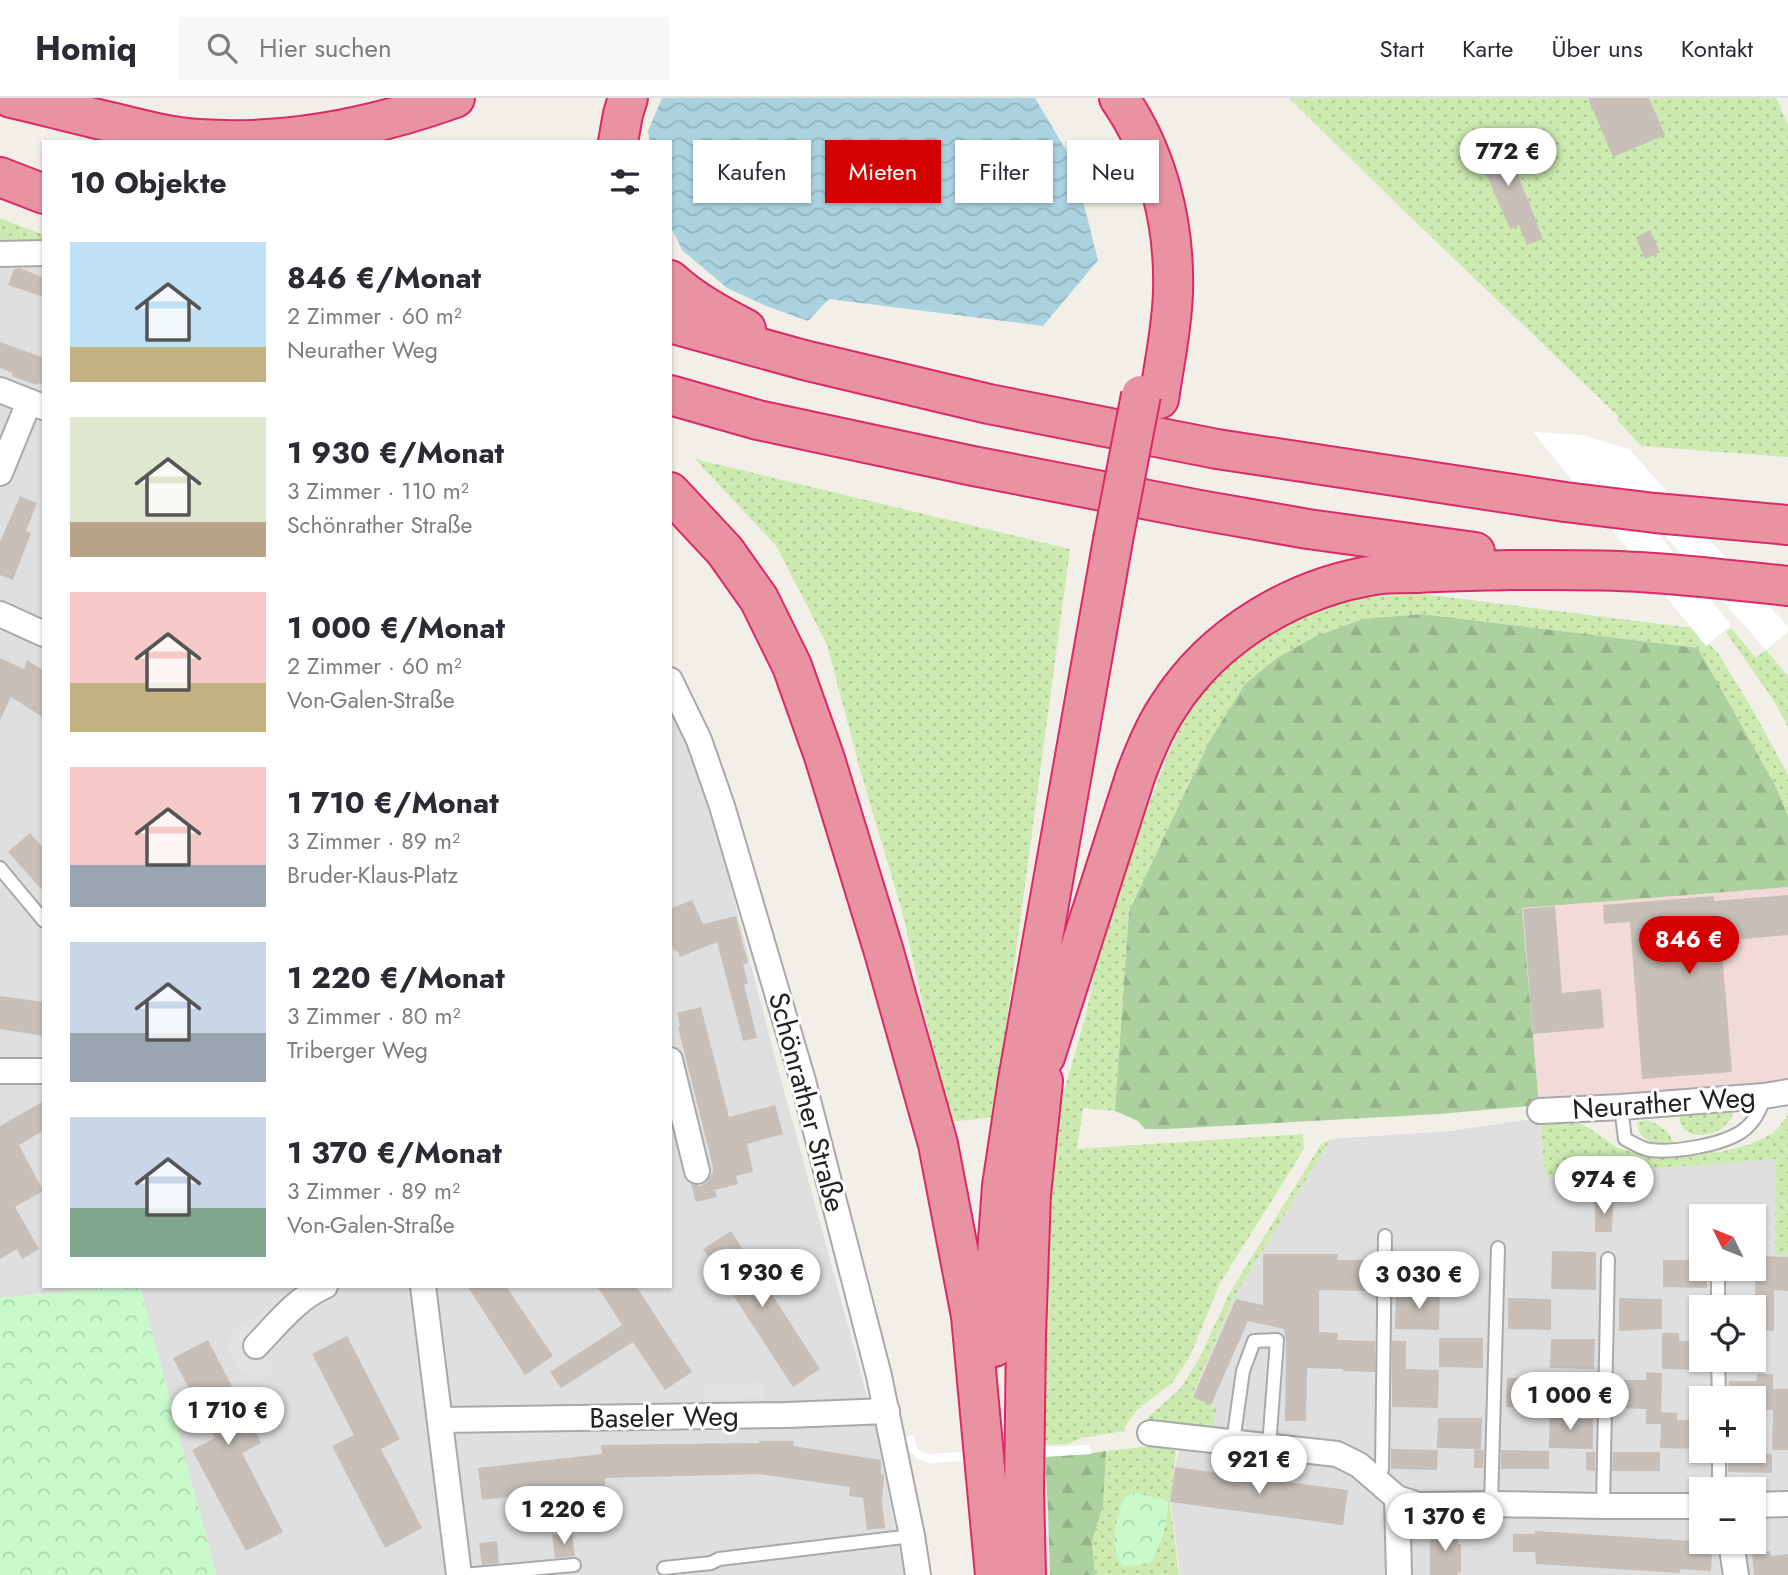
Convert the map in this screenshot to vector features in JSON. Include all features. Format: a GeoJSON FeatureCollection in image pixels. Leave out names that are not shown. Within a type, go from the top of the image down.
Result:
{"type":"FeatureCollection","features":[{"type":"Feature","properties":{"kind":"highway"},"geometry":{"type":"LineString","coordinates":[[11,98],[158,133],[197,139],[234,140],[285,137],[353,127],[418,111],[455,98]]}},
{"type":"Feature","properties":{"kind":"highway"},"geometry":{"type":"LineString","coordinates":[[618,140],[622,114],[628,98]]}},
{"type":"Feature","properties":{"kind":"highway"},"geometry":{"type":"LineString","coordinates":[[1100,98],[1129,150],[1139,178],[1151,235],[1153,296],[1150,397]]}},
{"type":"Feature","properties":{"kind":"highway"},"geometry":{"type":"LineString","coordinates":[[995,1575],[994,1294],[1002,1186],[1018,1080],[1150,397],[1170,328],[1173,295],[1170,228],[1163,195],[1139,132],[1119,98]]}},
{"type":"Feature","properties":{"kind":"highway"},"geometry":{"type":"LineString","coordinates":[[0,100],[96,140]]}},
{"type":"Feature","properties":{"kind":"highway"},"geometry":{"type":"LineString","coordinates":[[0,177],[42,193]]}},
{"type":"Feature","properties":{"kind":"highway"},"geometry":{"type":"LineString","coordinates":[[672,282],[712,311],[804,360]]}},
{"type":"Feature","properties":{"kind":"highway"},"geometry":{"type":"LineString","coordinates":[[672,324],[804,360],[989,404],[1217,449],[1565,502],[1788,525]]}},
{"type":"Feature","properties":{"kind":"highway"},"geometry":{"type":"LineString","coordinates":[[672,396],[771,423],[1200,510],[1308,529],[1602,570]]}},
{"type":"Feature","properties":{"kind":"highway"},"geometry":{"type":"LineString","coordinates":[[672,494],[725,551],[759,599],[792,666],[824,756],[880,939],[938,1144],[971,1316],[995,1575]]}},
{"type":"Feature","properties":{"kind":"highway"},"geometry":{"type":"LineString","coordinates":[[1026,1575],[1025,1413],[1031,1194],[1045,1057],[1122,542]]}},
{"type":"Feature","properties":{"kind":"highway"},"geometry":{"type":"LineString","coordinates":[[1045,1057],[1145,751],[1168,706],[1191,677],[1217,649],[1246,626],[1279,606],[1313,591],[1382,574],[1460,570],[1602,570],[1788,586]]}},
{"type":"Feature","properties":{"kind":"street"},"geometry":{"type":"LineString","coordinates":[[0,254],[42,253]]}},
{"type":"Feature","properties":{"kind":"street"},"geometry":{"type":"LineString","coordinates":[[0,390],[36,404],[0,473]]}},
{"type":"Feature","properties":{"kind":"street"},"geometry":{"type":"LineString","coordinates":[[0,614],[42,633]]}},
{"type":"Feature","properties":{"kind":"street","name":"Schönrather Straße"},"geometry":{"type":"LineString","coordinates":[[672,684],[699,740],[722,806],[803,1081],[887,1411],[918,1575]]}},
{"type":"Feature","properties":{"kind":"street"},"geometry":{"type":"LineString","coordinates":[[0,1071],[42,1071]]}},
{"type":"Feature","properties":{"kind":"street"},"geometry":{"type":"LineString","coordinates":[[672,1077],[675,1102],[697,1171]]}},
{"type":"Feature","properties":{"kind":"street","name":"Neurather Weg"},"geometry":{"type":"LineString","coordinates":[[1540,1111],[1621,1107],[1788,1092]]}},
{"type":"Feature","properties":{"kind":"street"},"geometry":{"type":"LineString","coordinates":[[256,1346],[291,1310],[320,1288]]}},
{"type":"Feature","properties":{"kind":"street"},"geometry":{"type":"LineString","coordinates":[[423,1288],[461,1575]]}},
{"type":"Feature","properties":{"kind":"street","name":"Baseler Weg"},"geometry":{"type":"LineString","coordinates":[[441,1419],[787,1415],[887,1411]]}},
{"type":"Feature","properties":{"kind":"street"},"geometry":{"type":"LineString","coordinates":[[1150,1433],[1337,1454],[1359,1465],[1397,1498],[1418,1504],[1689,1506]]}},
{"type":"Feature","properties":{"kind":"street"},"geometry":{"type":"LineString","coordinates":[[1397,1498],[1399,1575]]}},
{"type":"Feature","properties":{"kind":"street"},"geometry":{"type":"LineString","coordinates":[[1766,1504],[1788,1504]]}},
{"type":"Feature","properties":{"kind":"street"},"geometry":{"type":"LineString","coordinates":[[1733,1554],[1736,1575]]}},
{"type":"Feature","properties":{"kind":"lane"},"geometry":{"type":"LineString","coordinates":[[0,869],[42,919]]}},
{"type":"Feature","properties":{"kind":"lane"},"geometry":{"type":"LineString","coordinates":[[1621,1107],[1625,1139],[1647,1150],[1662,1150],[1714,1143],[1742,1132],[1757,1115],[1764,1096]]}},
{"type":"Feature","properties":{"kind":"lane"},"geometry":{"type":"LineString","coordinates":[[1377,1482],[1382,1469],[1385,1236]]}},
{"type":"Feature","properties":{"kind":"lane"},"geometry":{"type":"LineString","coordinates":[[1491,1504],[1498,1248]]}},
{"type":"Feature","properties":{"kind":"lane"},"geometry":{"type":"LineString","coordinates":[[1603,1506],[1608,1259]]}},
{"type":"Feature","properties":{"kind":"lane"},"geometry":{"type":"LineString","coordinates":[[1233,1442],[1243,1371],[1254,1341],[1277,1340],[1269,1446]]}},
{"type":"Feature","properties":{"kind":"lane"},"geometry":{"type":"LineString","coordinates":[[664,1568],[912,1536]]}},
{"type":"Feature","properties":{"kind":"lane"},"geometry":{"type":"LineString","coordinates":[[461,1575],[574,1565]]}},
{"type":"Feature","properties":{"kind":"shaded area"},"geometry":{"type":"Polygon","coordinates":[[[0,259],[42,263],[42,1288],[104,1288],[0,1298],[0,259]]]}},
{"type":"Feature","properties":{"kind":"shaded area"},"geometry":{"type":"Polygon","coordinates":[[[672,713],[686,740],[710,807],[877,1432],[904,1575],[216,1575],[141,1288],[672,1288],[672,713]]]}},
{"type":"Feature","properties":{"kind":"shaded area"},"geometry":{"type":"Polygon","coordinates":[[[1788,887],[1788,1078],[1758,1085],[1539,1105],[1522,907],[1788,887]]]}},
{"type":"Feature","properties":{"kind":"shaded area"},"geometry":{"type":"Polygon","coordinates":[[[1540,1118],[1545,1177],[1777,1158],[1775,1253],[1788,1254],[1788,1575],[1180,1575],[1171,1502],[1175,1467],[1192,1397],[1234,1297],[1331,1139],[1450,1131],[1540,1118]]]}},
{"type":"Feature","properties":{"kind":"shaded area"},"geometry":{"type":"Polygon","coordinates":[[[278,1306],[279,1310],[247,1337],[242,1345],[243,1352],[257,1362],[272,1360],[272,1375],[253,1376],[243,1372],[230,1355],[230,1338],[242,1324],[278,1306]]]}},
{"type":"Feature","properties":{"kind":"shaded area"},"geometry":{"type":"Polygon","coordinates":[[[763,1382],[764,1398],[703,1399],[703,1383],[763,1382]]]}},
{"type":"Feature","properties":{"kind":"green space"},"geometry":{"type":"Polygon","coordinates":[[[1289,98],[1776,98],[1788,125],[1788,457],[1641,446],[1618,421],[1617,415],[1289,98]]]}},
{"type":"Feature","properties":{"kind":"green space"},"geometry":{"type":"Polygon","coordinates":[[[0,218],[42,234],[42,243],[0,243],[0,218]]]}},
{"type":"Feature","properties":{"kind":"green space"},"geometry":{"type":"Polygon","coordinates":[[[695,459],[1070,549],[994,1117],[949,1122],[902,911],[827,645],[777,547],[695,459]]]}},
{"type":"Feature","properties":{"kind":"green space"},"geometry":{"type":"Polygon","coordinates":[[[1415,593],[1693,628],[1718,653],[1788,775],[1788,816],[1775,785],[1698,648],[1422,614],[1363,619],[1316,636],[1277,658],[1245,684],[1209,742],[1129,911],[1115,1111],[1083,1108],[1077,1149],[1303,1134],[1304,1149],[1220,1283],[1190,1356],[1172,1383],[1138,1409],[1124,1431],[1081,1438],[1069,1444],[1040,1445],[1046,1243],[1057,1116],[1086,1014],[1096,966],[1132,850],[1167,757],[1186,714],[1230,660],[1289,620],[1361,598],[1415,593]]]}},
{"type":"Feature","properties":{"kind":"green space"},"geometry":{"type":"Polygon","coordinates":[[[1422,614],[1698,648],[1775,785],[1788,816],[1788,887],[1522,908],[1539,1105],[1439,1114],[1145,1129],[1138,1121],[1115,1111],[1129,911],[1209,742],[1245,684],[1277,658],[1316,636],[1363,619],[1422,614]]]}},
{"type":"Feature","properties":{"kind":"green space"},"geometry":{"type":"Polygon","coordinates":[[[1731,628],[1756,658],[1766,650],[1788,676],[1788,727],[1774,701],[1726,632],[1731,628]]]}},
{"type":"Feature","properties":{"kind":"green space"},"geometry":{"type":"Polygon","coordinates":[[[1729,1103],[1734,1111],[1720,1130],[1700,1135],[1683,1128],[1680,1121],[1681,1111],[1729,1103]]]}},
{"type":"Feature","properties":{"kind":"green space"},"geometry":{"type":"Polygon","coordinates":[[[1788,1115],[1788,1254],[1775,1254],[1776,1159],[1545,1177],[1540,1118],[1568,1118],[1589,1128],[1616,1147],[1642,1155],[1721,1152],[1751,1144],[1774,1133],[1788,1115]]]}},
{"type":"Feature","properties":{"kind":"green space"},"geometry":{"type":"Polygon","coordinates":[[[1647,1120],[1664,1129],[1674,1145],[1655,1144],[1645,1139],[1637,1122],[1647,1120]]]}},
{"type":"Feature","properties":{"kind":"green space"},"geometry":{"type":"Polygon","coordinates":[[[1331,1139],[1234,1297],[1192,1396],[1217,1408],[1213,1426],[1146,1424],[1148,1417],[1180,1389],[1200,1357],[1229,1294],[1321,1144],[1331,1139]]]}},
{"type":"Feature","properties":{"kind":"green space"},"geometry":{"type":"Polygon","coordinates":[[[104,1288],[141,1288],[216,1575],[0,1575],[0,1298],[104,1288]]]}},
{"type":"Feature","properties":{"kind":"green space"},"geometry":{"type":"Polygon","coordinates":[[[1177,1443],[1170,1502],[1179,1575],[1095,1575],[1092,1541],[1103,1506],[1106,1451],[1177,1443]]]}},
{"type":"Feature","properties":{"kind":"green space"},"geometry":{"type":"Polygon","coordinates":[[[1106,1451],[1103,1506],[1092,1541],[1095,1575],[1050,1575],[1045,1457],[1106,1451]]]}},
{"type":"Feature","properties":{"kind":"green space"},"geometry":{"type":"Polygon","coordinates":[[[1132,1492],[1168,1501],[1167,1518],[1151,1563],[1123,1567],[1114,1542],[1115,1528],[1123,1500],[1132,1492]]]}},
{"type":"Feature","properties":{"kind":"water"},"geometry":{"type":"Polygon","coordinates":[[[662,98],[1035,98],[1067,152],[1067,203],[1083,203],[1098,260],[1043,326],[829,299],[808,321],[727,288],[682,250],[672,229],[672,140],[650,140],[648,131],[662,98]]]}},
{"type":"Feature","properties":{"kind":"pier"},"geometry":{"type":"Polygon","coordinates":[[[1533,432],[1582,435],[1629,449],[1788,627],[1788,631],[1766,650],[1613,477],[1731,625],[1706,646],[1533,432]]]}},
{"type":"Feature","properties":{"kind":"pier"},"geometry":{"type":"Polygon","coordinates":[[[914,1435],[917,1448],[928,1454],[1090,1445],[1091,1454],[929,1463],[917,1459],[908,1449],[906,1437],[914,1435]]]}},
{"type":"Feature","properties":{"kind":"building"},"geometry":{"type":"Polygon","coordinates":[[[1588,98],[1649,98],[1665,135],[1613,157],[1588,98]]]}},
{"type":"Feature","properties":{"kind":"building"},"geometry":{"type":"Polygon","coordinates":[[[1498,133],[1515,173],[1517,172],[1543,239],[1527,245],[1519,225],[1510,229],[1473,144],[1498,133]]]}},
{"type":"Feature","properties":{"kind":"building"},"geometry":{"type":"Polygon","coordinates":[[[1650,230],[1660,252],[1645,259],[1636,237],[1650,230]]]}},
{"type":"Feature","properties":{"kind":"building"},"geometry":{"type":"Polygon","coordinates":[[[20,268],[42,277],[42,296],[8,285],[14,269],[20,268]]]}},
{"type":"Feature","properties":{"kind":"building"},"geometry":{"type":"Polygon","coordinates":[[[0,342],[42,357],[42,384],[22,380],[0,368],[0,342]]]}},
{"type":"Feature","properties":{"kind":"building"},"geometry":{"type":"Polygon","coordinates":[[[20,496],[37,503],[26,531],[31,533],[13,580],[0,575],[0,542],[20,496]]]}},
{"type":"Feature","properties":{"kind":"building"},"geometry":{"type":"Polygon","coordinates":[[[0,658],[24,669],[27,660],[42,670],[42,717],[11,697],[0,720],[0,658]]]}},
{"type":"Feature","properties":{"kind":"building"},"geometry":{"type":"Polygon","coordinates":[[[30,833],[42,847],[42,890],[8,852],[30,833]]]}},
{"type":"Feature","properties":{"kind":"building"},"geometry":{"type":"Polygon","coordinates":[[[1788,895],[1788,935],[1721,941],[1732,1072],[1642,1079],[1630,922],[1604,924],[1603,905],[1714,896],[1714,901],[1788,895]]]}},
{"type":"Feature","properties":{"kind":"building"},"geometry":{"type":"Polygon","coordinates":[[[692,900],[703,924],[736,916],[748,963],[743,964],[748,984],[744,984],[757,1038],[743,1041],[717,942],[680,957],[677,950],[675,951],[672,945],[672,908],[692,900]]]}},
{"type":"Feature","properties":{"kind":"building"},"geometry":{"type":"Polygon","coordinates":[[[1555,906],[1562,993],[1601,989],[1604,1028],[1533,1034],[1523,909],[1555,906]]]}},
{"type":"Feature","properties":{"kind":"building"},"geometry":{"type":"Polygon","coordinates":[[[0,996],[42,1002],[42,1036],[0,1029],[0,996]]]}},
{"type":"Feature","properties":{"kind":"building"},"geometry":{"type":"Polygon","coordinates":[[[701,1007],[729,1117],[775,1105],[783,1134],[747,1144],[753,1172],[736,1176],[738,1184],[715,1190],[717,1197],[696,1202],[691,1184],[700,1186],[707,1182],[713,1167],[678,1027],[677,1013],[701,1007]]]}},
{"type":"Feature","properties":{"kind":"building"},"geometry":{"type":"Polygon","coordinates":[[[42,1102],[42,1131],[19,1145],[42,1189],[15,1207],[39,1249],[22,1259],[17,1249],[0,1259],[0,1126],[42,1102]]]}},
{"type":"Feature","properties":{"kind":"building"},"geometry":{"type":"Polygon","coordinates":[[[1595,1201],[1613,1201],[1612,1232],[1595,1232],[1595,1201]]]}},
{"type":"Feature","properties":{"kind":"building"},"geometry":{"type":"Polygon","coordinates":[[[731,1231],[820,1369],[793,1387],[703,1249],[731,1231]]]}},
{"type":"Feature","properties":{"kind":"building"},"geometry":{"type":"Polygon","coordinates":[[[1552,1251],[1596,1252],[1596,1290],[1551,1289],[1552,1251]]]}},
{"type":"Feature","properties":{"kind":"building"},"geometry":{"type":"Polygon","coordinates":[[[1263,1254],[1338,1254],[1337,1260],[1372,1260],[1372,1291],[1319,1290],[1319,1332],[1338,1333],[1337,1340],[1375,1341],[1375,1372],[1307,1368],[1306,1421],[1285,1421],[1284,1329],[1248,1321],[1211,1405],[1193,1397],[1236,1299],[1263,1305],[1263,1254]]]}},
{"type":"Feature","properties":{"kind":"building"},"geometry":{"type":"Polygon","coordinates":[[[1766,1256],[1788,1257],[1788,1291],[1774,1290],[1774,1331],[1766,1331],[1766,1295],[1755,1295],[1755,1281],[1766,1281],[1766,1256]]]}},
{"type":"Feature","properties":{"kind":"building"},"geometry":{"type":"Polygon","coordinates":[[[1663,1260],[1689,1260],[1689,1281],[1707,1281],[1707,1288],[1663,1287],[1663,1260]]]}},
{"type":"Feature","properties":{"kind":"building"},"geometry":{"type":"Polygon","coordinates":[[[1424,1286],[1440,1286],[1439,1330],[1395,1329],[1396,1297],[1424,1297],[1424,1286]]]}},
{"type":"Feature","properties":{"kind":"building"},"geometry":{"type":"Polygon","coordinates":[[[468,1288],[507,1288],[553,1356],[525,1375],[468,1288]]]}},
{"type":"Feature","properties":{"kind":"building"},"geometry":{"type":"Polygon","coordinates":[[[598,1288],[637,1288],[692,1372],[665,1390],[633,1342],[561,1388],[550,1372],[622,1325],[598,1288]]]}},
{"type":"Feature","properties":{"kind":"building"},"geometry":{"type":"Polygon","coordinates":[[[1508,1298],[1551,1299],[1551,1330],[1508,1329],[1508,1298]]]}},
{"type":"Feature","properties":{"kind":"building"},"geometry":{"type":"Polygon","coordinates":[[[1619,1298],[1662,1299],[1662,1329],[1619,1331],[1619,1298]]]}},
{"type":"Feature","properties":{"kind":"building"},"geometry":{"type":"Polygon","coordinates":[[[1662,1333],[1679,1333],[1679,1341],[1689,1341],[1689,1370],[1662,1369],[1662,1333]]]}},
{"type":"Feature","properties":{"kind":"building"},"geometry":{"type":"Polygon","coordinates":[[[347,1336],[400,1439],[381,1449],[422,1528],[385,1548],[332,1446],[354,1435],[312,1354],[347,1336]]]}},
{"type":"Feature","properties":{"kind":"building"},"geometry":{"type":"Polygon","coordinates":[[[1439,1338],[1483,1338],[1483,1368],[1439,1367],[1439,1338]]]}},
{"type":"Feature","properties":{"kind":"building"},"geometry":{"type":"Polygon","coordinates":[[[1551,1339],[1595,1339],[1594,1369],[1550,1368],[1551,1339]]]}},
{"type":"Feature","properties":{"kind":"building"},"geometry":{"type":"Polygon","coordinates":[[[208,1340],[261,1443],[242,1453],[283,1532],[246,1551],[192,1450],[215,1438],[173,1358],[208,1340]]]}},
{"type":"Feature","properties":{"kind":"building"},"geometry":{"type":"Polygon","coordinates":[[[1392,1341],[1406,1341],[1406,1369],[1439,1370],[1438,1408],[1392,1407],[1392,1341]]]}},
{"type":"Feature","properties":{"kind":"building"},"geometry":{"type":"Polygon","coordinates":[[[1646,1372],[1662,1373],[1661,1412],[1677,1413],[1677,1420],[1689,1420],[1689,1449],[1660,1448],[1661,1424],[1646,1424],[1646,1409],[1618,1408],[1618,1380],[1646,1380],[1646,1372]]]}},
{"type":"Feature","properties":{"kind":"building"},"geometry":{"type":"Polygon","coordinates":[[[1757,1374],[1773,1374],[1773,1389],[1788,1389],[1788,1450],[1772,1450],[1773,1410],[1766,1410],[1766,1386],[1729,1386],[1729,1381],[1756,1381],[1757,1374]]]}},
{"type":"Feature","properties":{"kind":"building"},"geometry":{"type":"Polygon","coordinates":[[[1507,1378],[1550,1378],[1550,1408],[1506,1407],[1507,1378]]]}},
{"type":"Feature","properties":{"kind":"building"},"geometry":{"type":"Polygon","coordinates":[[[1550,1411],[1566,1411],[1566,1419],[1593,1419],[1593,1449],[1549,1448],[1550,1411]]]}},
{"type":"Feature","properties":{"kind":"building"},"geometry":{"type":"Polygon","coordinates":[[[1438,1418],[1482,1418],[1481,1449],[1437,1448],[1438,1418]]]}},
{"type":"Feature","properties":{"kind":"building"},"geometry":{"type":"Polygon","coordinates":[[[794,1441],[793,1446],[881,1460],[881,1475],[884,1475],[882,1501],[885,1528],[867,1530],[863,1498],[849,1496],[850,1487],[759,1474],[605,1478],[605,1486],[482,1500],[478,1468],[602,1454],[601,1445],[794,1441]]]}},
{"type":"Feature","properties":{"kind":"building"},"geometry":{"type":"Polygon","coordinates":[[[1391,1449],[1438,1450],[1437,1470],[1391,1469],[1391,1449]]]}},
{"type":"Feature","properties":{"kind":"building"},"geometry":{"type":"Polygon","coordinates":[[[1474,1449],[1484,1450],[1483,1468],[1474,1468],[1474,1449]]]}},
{"type":"Feature","properties":{"kind":"building"},"geometry":{"type":"Polygon","coordinates":[[[1501,1450],[1549,1451],[1549,1469],[1501,1469],[1501,1450]]]}},
{"type":"Feature","properties":{"kind":"building"},"geometry":{"type":"Polygon","coordinates":[[[1586,1452],[1595,1452],[1595,1471],[1586,1470],[1586,1452]]]}},
{"type":"Feature","properties":{"kind":"building"},"geometry":{"type":"Polygon","coordinates":[[[1613,1452],[1660,1452],[1660,1471],[1612,1471],[1613,1452]]]}},
{"type":"Feature","properties":{"kind":"building"},"geometry":{"type":"Polygon","coordinates":[[[1766,1454],[1772,1454],[1772,1473],[1728,1472],[1728,1463],[1766,1463],[1766,1454]]]}},
{"type":"Feature","properties":{"kind":"building"},"geometry":{"type":"Polygon","coordinates":[[[1175,1467],[1348,1490],[1343,1525],[1170,1502],[1175,1467]]]}},
{"type":"Feature","properties":{"kind":"building"},"geometry":{"type":"Polygon","coordinates":[[[1430,1530],[1458,1530],[1461,1573],[1430,1575],[1430,1530]]]}},
{"type":"Feature","properties":{"kind":"building"},"geometry":{"type":"Polygon","coordinates":[[[1535,1531],[1689,1541],[1689,1554],[1712,1554],[1711,1571],[1680,1569],[1680,1573],[1536,1564],[1535,1552],[1513,1552],[1513,1534],[1535,1534],[1535,1531]]]}},
{"type":"Feature","properties":{"kind":"building"},"geometry":{"type":"Polygon","coordinates":[[[572,1533],[575,1556],[555,1558],[552,1535],[572,1533]]]}},
{"type":"Feature","properties":{"kind":"building"},"geometry":{"type":"Polygon","coordinates":[[[497,1541],[499,1563],[482,1565],[479,1543],[497,1541]]]}},
{"type":"Feature","properties":{"kind":"building"},"geometry":{"type":"Polygon","coordinates":[[[1770,1551],[1771,1556],[1788,1554],[1788,1575],[1754,1575],[1752,1554],[1766,1554],[1770,1551]]]}}]}
